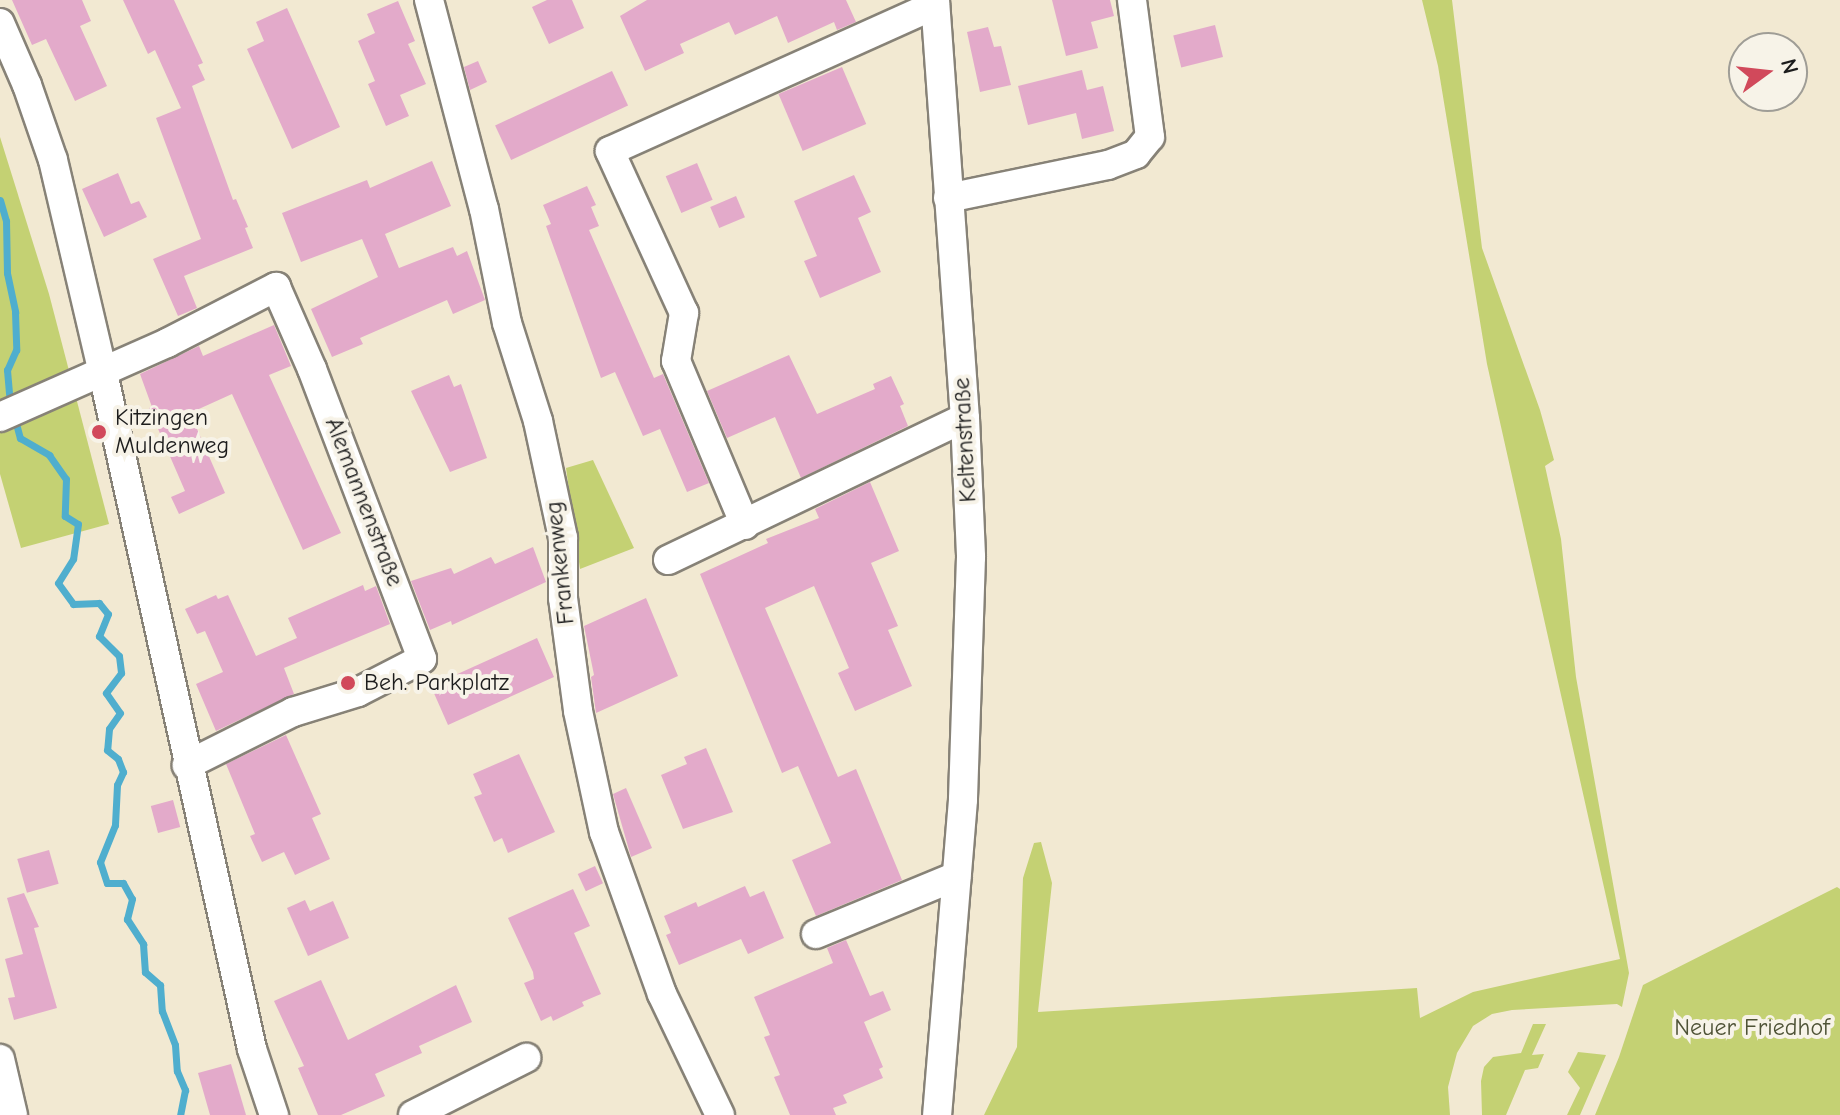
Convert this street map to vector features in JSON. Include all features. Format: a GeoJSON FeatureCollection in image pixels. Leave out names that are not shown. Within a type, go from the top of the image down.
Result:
{"type":"FeatureCollection","features":[{"type":"Feature","properties":{"kind":"street","name":"Frankenweg"},"geometry":{"type":"LineString","coordinates":[[429,0],[484,209],[507,323],[538,421],[563,538],[563,598],[578,711],[604,832],[662,994],[720,1115]]}},
{"type":"Feature","properties":{"kind":"street"},"geometry":{"type":"LineString","coordinates":[[948,198],[1108,165],[1136,154],[1150,137],[1132,0]]}},
{"type":"Feature","properties":{"kind":"street","name":"Keltenstraße"},"geometry":{"type":"LineString","coordinates":[[745,525],[676,361],[684,313],[610,151],[935,2],[965,418],[971,557],[969,675],[957,876],[937,1115]]}},
{"type":"Feature","properties":{"kind":"street"},"geometry":{"type":"LineString","coordinates":[[0,23],[27,85],[53,160],[252,1049],[274,1115]]}},
{"type":"Feature","properties":{"kind":"street","name":"Alemannenstraße"},"geometry":{"type":"LineString","coordinates":[[103,373],[276,287],[318,383],[422,659],[358,692],[293,712],[187,765]]}},
{"type":"Feature","properties":{"kind":"street"},"geometry":{"type":"LineString","coordinates":[[9,413],[103,373]]}},
{"type":"Feature","properties":{"kind":"street"},"geometry":{"type":"LineString","coordinates":[[668,560],[965,418]]}},
{"type":"Feature","properties":{"kind":"street"},"geometry":{"type":"LineString","coordinates":[[816,934],[957,876]]}},
{"type":"Feature","properties":{"kind":"street"},"geometry":{"type":"LineString","coordinates":[[413,1115],[526,1058]]}},
{"type":"Feature","properties":{"kind":"street"},"geometry":{"type":"LineString","coordinates":[[0,1059],[13,1115]]}},
{"type":"Feature","properties":{"kind":"green space"},"geometry":{"type":"Polygon","coordinates":[[[1422,0],[1452,0],[1482,248],[1540,410],[1554,460],[1545,466],[1561,539],[1576,677],[1629,973],[1622,1007],[1617,1004],[1492,1014],[1473,1026],[1457,1053],[1448,1087],[1450,1115],[984,1115],[1017,1047],[1023,878],[1034,843],[1041,842],[1052,883],[1038,1012],[1417,988],[1420,1018],[1473,992],[1620,959],[1487,364],[1438,66],[1422,0]]]}},
{"type":"Feature","properties":{"kind":"green space"},"geometry":{"type":"Polygon","coordinates":[[[0,137],[49,294],[109,524],[21,548],[0,474],[0,137]]]}},
{"type":"Feature","properties":{"kind":"green space"},"geometry":{"type":"Polygon","coordinates":[[[593,460],[634,548],[580,569],[566,468],[593,460]]]}},
{"type":"Feature","properties":{"kind":"green space","name":"Neuer Friedhof"},"geometry":{"type":"Polygon","coordinates":[[[1837,887],[1840,889],[1840,1115],[1595,1115],[1619,1057],[1643,985],[1837,887]]]}},
{"type":"Feature","properties":{"kind":"green space"},"geometry":{"type":"Polygon","coordinates":[[[1533,1024],[1546,1024],[1532,1055],[1544,1054],[1538,1068],[1525,1070],[1506,1115],[1482,1115],[1481,1081],[1484,1067],[1493,1057],[1521,1053],[1533,1024]]]}},
{"type":"Feature","properties":{"kind":"green space"},"geometry":{"type":"Polygon","coordinates":[[[1578,1052],[1606,1055],[1580,1115],[1567,1115],[1580,1088],[1568,1072],[1578,1052]]]}},
{"type":"Feature","properties":{"kind":"building"},"geometry":{"type":"Polygon","coordinates":[[[12,0],[82,0],[91,21],[80,26],[107,86],[75,101],[46,39],[32,45],[12,0]]]}},
{"type":"Feature","properties":{"kind":"building"},"geometry":{"type":"Polygon","coordinates":[[[123,0],[174,0],[203,63],[198,65],[205,80],[192,86],[233,200],[236,199],[248,227],[245,228],[253,248],[184,276],[197,308],[178,316],[153,259],[201,239],[156,118],[181,108],[155,50],[148,54],[123,0]]]}},
{"type":"Feature","properties":{"kind":"building"},"geometry":{"type":"Polygon","coordinates":[[[547,0],[572,0],[584,28],[549,44],[532,7],[547,0]]]}},
{"type":"Feature","properties":{"kind":"building"},"geometry":{"type":"Polygon","coordinates":[[[647,0],[846,0],[856,22],[837,30],[834,22],[788,43],[777,16],[735,35],[729,22],[680,44],[684,53],[645,71],[620,16],[647,0]]]}},
{"type":"Feature","properties":{"kind":"building"},"geometry":{"type":"Polygon","coordinates":[[[1052,0],[1110,0],[1114,16],[1091,22],[1098,48],[1066,56],[1052,0]]]}},
{"type":"Feature","properties":{"kind":"building"},"geometry":{"type":"Polygon","coordinates":[[[398,1],[415,41],[408,44],[426,84],[400,95],[409,116],[386,126],[368,84],[375,81],[358,41],[375,33],[367,14],[398,1]]]}},
{"type":"Feature","properties":{"kind":"building"},"geometry":{"type":"Polygon","coordinates":[[[287,8],[340,127],[292,149],[247,49],[264,41],[256,22],[287,8]]]}},
{"type":"Feature","properties":{"kind":"building"},"geometry":{"type":"Polygon","coordinates":[[[1215,25],[1223,57],[1181,67],[1173,35],[1215,25]]]}},
{"type":"Feature","properties":{"kind":"building"},"geometry":{"type":"Polygon","coordinates":[[[988,27],[994,47],[1001,46],[1011,85],[980,92],[967,32],[988,27]]]}},
{"type":"Feature","properties":{"kind":"building"},"geometry":{"type":"Polygon","coordinates":[[[478,61],[487,82],[470,90],[464,67],[478,61]]]}},
{"type":"Feature","properties":{"kind":"building"},"geometry":{"type":"Polygon","coordinates":[[[842,67],[866,124],[803,151],[778,94],[842,67]]]}},
{"type":"Feature","properties":{"kind":"building"},"geometry":{"type":"Polygon","coordinates":[[[1082,70],[1087,90],[1103,86],[1114,131],[1082,139],[1076,113],[1028,125],[1018,86],[1082,70]]]}},
{"type":"Feature","properties":{"kind":"building"},"geometry":{"type":"Polygon","coordinates":[[[612,71],[628,105],[511,160],[495,126],[612,71]]]}},
{"type":"Feature","properties":{"kind":"building"},"geometry":{"type":"Polygon","coordinates":[[[432,161],[451,206],[385,234],[399,268],[453,247],[457,256],[467,251],[485,300],[453,314],[447,300],[360,338],[363,344],[332,357],[311,309],[378,277],[362,239],[301,262],[282,213],[367,180],[370,188],[432,161]]]}},
{"type":"Feature","properties":{"kind":"building"},"geometry":{"type":"Polygon","coordinates":[[[697,163],[713,200],[681,213],[666,176],[697,163]]]}},
{"type":"Feature","properties":{"kind":"building"},"geometry":{"type":"Polygon","coordinates":[[[118,173],[131,204],[139,201],[147,217],[104,237],[82,189],[118,173]]]}},
{"type":"Feature","properties":{"kind":"building"},"geometry":{"type":"Polygon","coordinates":[[[854,175],[871,212],[858,218],[881,272],[820,298],[804,261],[817,256],[794,201],[854,175]]]}},
{"type":"Feature","properties":{"kind":"building"},"geometry":{"type":"Polygon","coordinates":[[[587,186],[596,205],[591,207],[599,226],[589,230],[654,378],[663,374],[709,483],[687,492],[660,429],[643,436],[615,372],[601,378],[546,226],[551,224],[543,205],[587,186]]]}},
{"type":"Feature","properties":{"kind":"building"},"geometry":{"type":"Polygon","coordinates":[[[736,196],[745,217],[719,228],[710,207],[736,196]]]}},
{"type":"Feature","properties":{"kind":"building"},"geometry":{"type":"Polygon","coordinates":[[[274,325],[291,366],[269,375],[341,533],[303,550],[232,394],[190,413],[225,493],[179,514],[171,497],[185,491],[149,408],[152,407],[140,374],[199,346],[203,356],[274,325]]]}},
{"type":"Feature","properties":{"kind":"building"},"geometry":{"type":"Polygon","coordinates":[[[789,355],[817,414],[875,389],[873,384],[891,376],[904,404],[900,406],[908,426],[801,478],[775,417],[727,438],[707,391],[789,355]]]}},
{"type":"Feature","properties":{"kind":"building"},"geometry":{"type":"Polygon","coordinates":[[[449,375],[454,387],[461,384],[487,458],[450,472],[411,391],[449,375]]]}},
{"type":"Feature","properties":{"kind":"building"},"geometry":{"type":"Polygon","coordinates":[[[870,482],[899,551],[871,563],[898,626],[888,630],[912,686],[855,711],[838,673],[849,668],[814,586],[765,608],[838,777],[856,769],[902,880],[816,916],[792,860],[831,843],[798,766],[782,773],[700,574],[768,543],[766,539],[819,518],[815,509],[870,482]]]}},
{"type":"Feature","properties":{"kind":"building"},"geometry":{"type":"Polygon","coordinates":[[[533,547],[546,582],[452,625],[451,621],[430,630],[411,581],[451,568],[454,574],[491,557],[495,564],[533,547]]]}},
{"type":"Feature","properties":{"kind":"building"},"geometry":{"type":"Polygon","coordinates":[[[363,585],[365,591],[376,586],[390,624],[284,668],[294,694],[216,731],[196,684],[223,672],[205,631],[197,634],[185,609],[216,595],[218,599],[228,595],[256,656],[297,638],[288,618],[363,585]]]}},
{"type":"Feature","properties":{"kind":"building"},"geometry":{"type":"Polygon","coordinates":[[[646,598],[678,676],[596,713],[591,677],[594,675],[584,626],[646,598]]]}},
{"type":"Feature","properties":{"kind":"building"},"geometry":{"type":"Polygon","coordinates":[[[537,638],[554,677],[448,725],[433,691],[444,686],[442,681],[537,638]]]}},
{"type":"Feature","properties":{"kind":"building"},"geometry":{"type":"Polygon","coordinates":[[[286,735],[321,814],[312,818],[330,859],[295,875],[284,852],[262,862],[250,836],[255,834],[226,764],[286,735]]]}},
{"type":"Feature","properties":{"kind":"building"},"geometry":{"type":"Polygon","coordinates":[[[706,748],[733,812],[683,829],[661,775],[687,764],[684,757],[706,748]]]}},
{"type":"Feature","properties":{"kind":"building"},"geometry":{"type":"Polygon","coordinates":[[[519,754],[555,832],[508,853],[502,838],[494,842],[474,797],[482,794],[473,774],[519,754]]]}},
{"type":"Feature","properties":{"kind":"building"},"geometry":{"type":"Polygon","coordinates":[[[626,788],[652,848],[631,857],[613,794],[626,788]]]}},
{"type":"Feature","properties":{"kind":"building"},"geometry":{"type":"Polygon","coordinates":[[[173,800],[180,827],[158,833],[151,806],[173,800]]]}},
{"type":"Feature","properties":{"kind":"building"},"geometry":{"type":"Polygon","coordinates":[[[49,850],[59,884],[27,893],[17,859],[49,850]]]}},
{"type":"Feature","properties":{"kind":"building"},"geometry":{"type":"Polygon","coordinates":[[[595,866],[603,883],[586,891],[578,874],[595,866]]]}},
{"type":"Feature","properties":{"kind":"building"},"geometry":{"type":"Polygon","coordinates":[[[745,886],[750,897],[764,891],[784,938],[748,954],[741,939],[679,965],[666,935],[671,933],[664,916],[696,902],[698,907],[745,886]]]}},
{"type":"Feature","properties":{"kind":"building"},"geometry":{"type":"Polygon","coordinates":[[[573,889],[590,926],[574,933],[601,994],[553,1021],[551,1016],[541,1021],[524,983],[534,979],[533,972],[508,918],[573,889]]]}},
{"type":"Feature","properties":{"kind":"building"},"geometry":{"type":"Polygon","coordinates":[[[24,893],[39,927],[34,928],[57,1008],[14,1020],[8,998],[15,997],[5,959],[23,954],[7,898],[24,893]]]}},
{"type":"Feature","properties":{"kind":"building"},"geometry":{"type":"Polygon","coordinates":[[[305,900],[310,911],[333,901],[349,938],[308,956],[287,908],[305,900]]]}},
{"type":"Feature","properties":{"kind":"building"},"geometry":{"type":"Polygon","coordinates":[[[846,940],[870,996],[883,991],[891,1010],[864,1022],[883,1067],[879,1069],[883,1078],[843,1095],[847,1103],[833,1108],[836,1115],[790,1115],[774,1077],[780,1075],[764,1037],[770,1035],[754,997],[833,963],[827,948],[846,940]]]}},
{"type":"Feature","properties":{"kind":"building"},"geometry":{"type":"Polygon","coordinates":[[[321,980],[348,1040],[456,985],[472,1022],[419,1046],[422,1053],[375,1074],[385,1096],[341,1115],[318,1115],[298,1068],[304,1066],[274,1001],[321,980]]]}},
{"type":"Feature","properties":{"kind":"building"},"geometry":{"type":"Polygon","coordinates":[[[231,1064],[246,1115],[210,1115],[198,1073],[231,1064]]]}},
{"type":"Feature","properties":{"kind":"waterway"},"geometry":{"type":"LineString","coordinates":[[0,200],[6,221],[7,273],[15,312],[16,350],[7,370],[10,405]]}},
{"type":"Feature","properties":{"kind":"waterway"},"geometry":{"type":"LineString","coordinates":[[14,416],[20,438],[49,455],[66,479],[65,516],[78,524],[73,559],[58,583],[73,604],[99,603],[108,614],[99,636],[119,656],[121,673],[106,693],[120,713],[109,729],[107,750],[118,759],[123,772],[117,785],[115,825],[100,862],[107,883],[123,883],[132,899],[127,919],[143,944],[145,972],[160,985],[162,1011],[175,1045],[177,1071],[185,1090],[180,1115]]}},
{"type":"Feature","properties":{"kind":"place","name":"Kitzingen Muldenweg"},"geometry":{"type":"Point","coordinates":[99,432]}},
{"type":"Feature","properties":{"kind":"place","name":"Beh. Parkplatz"},"geometry":{"type":"Point","coordinates":[348,683]}}]}
